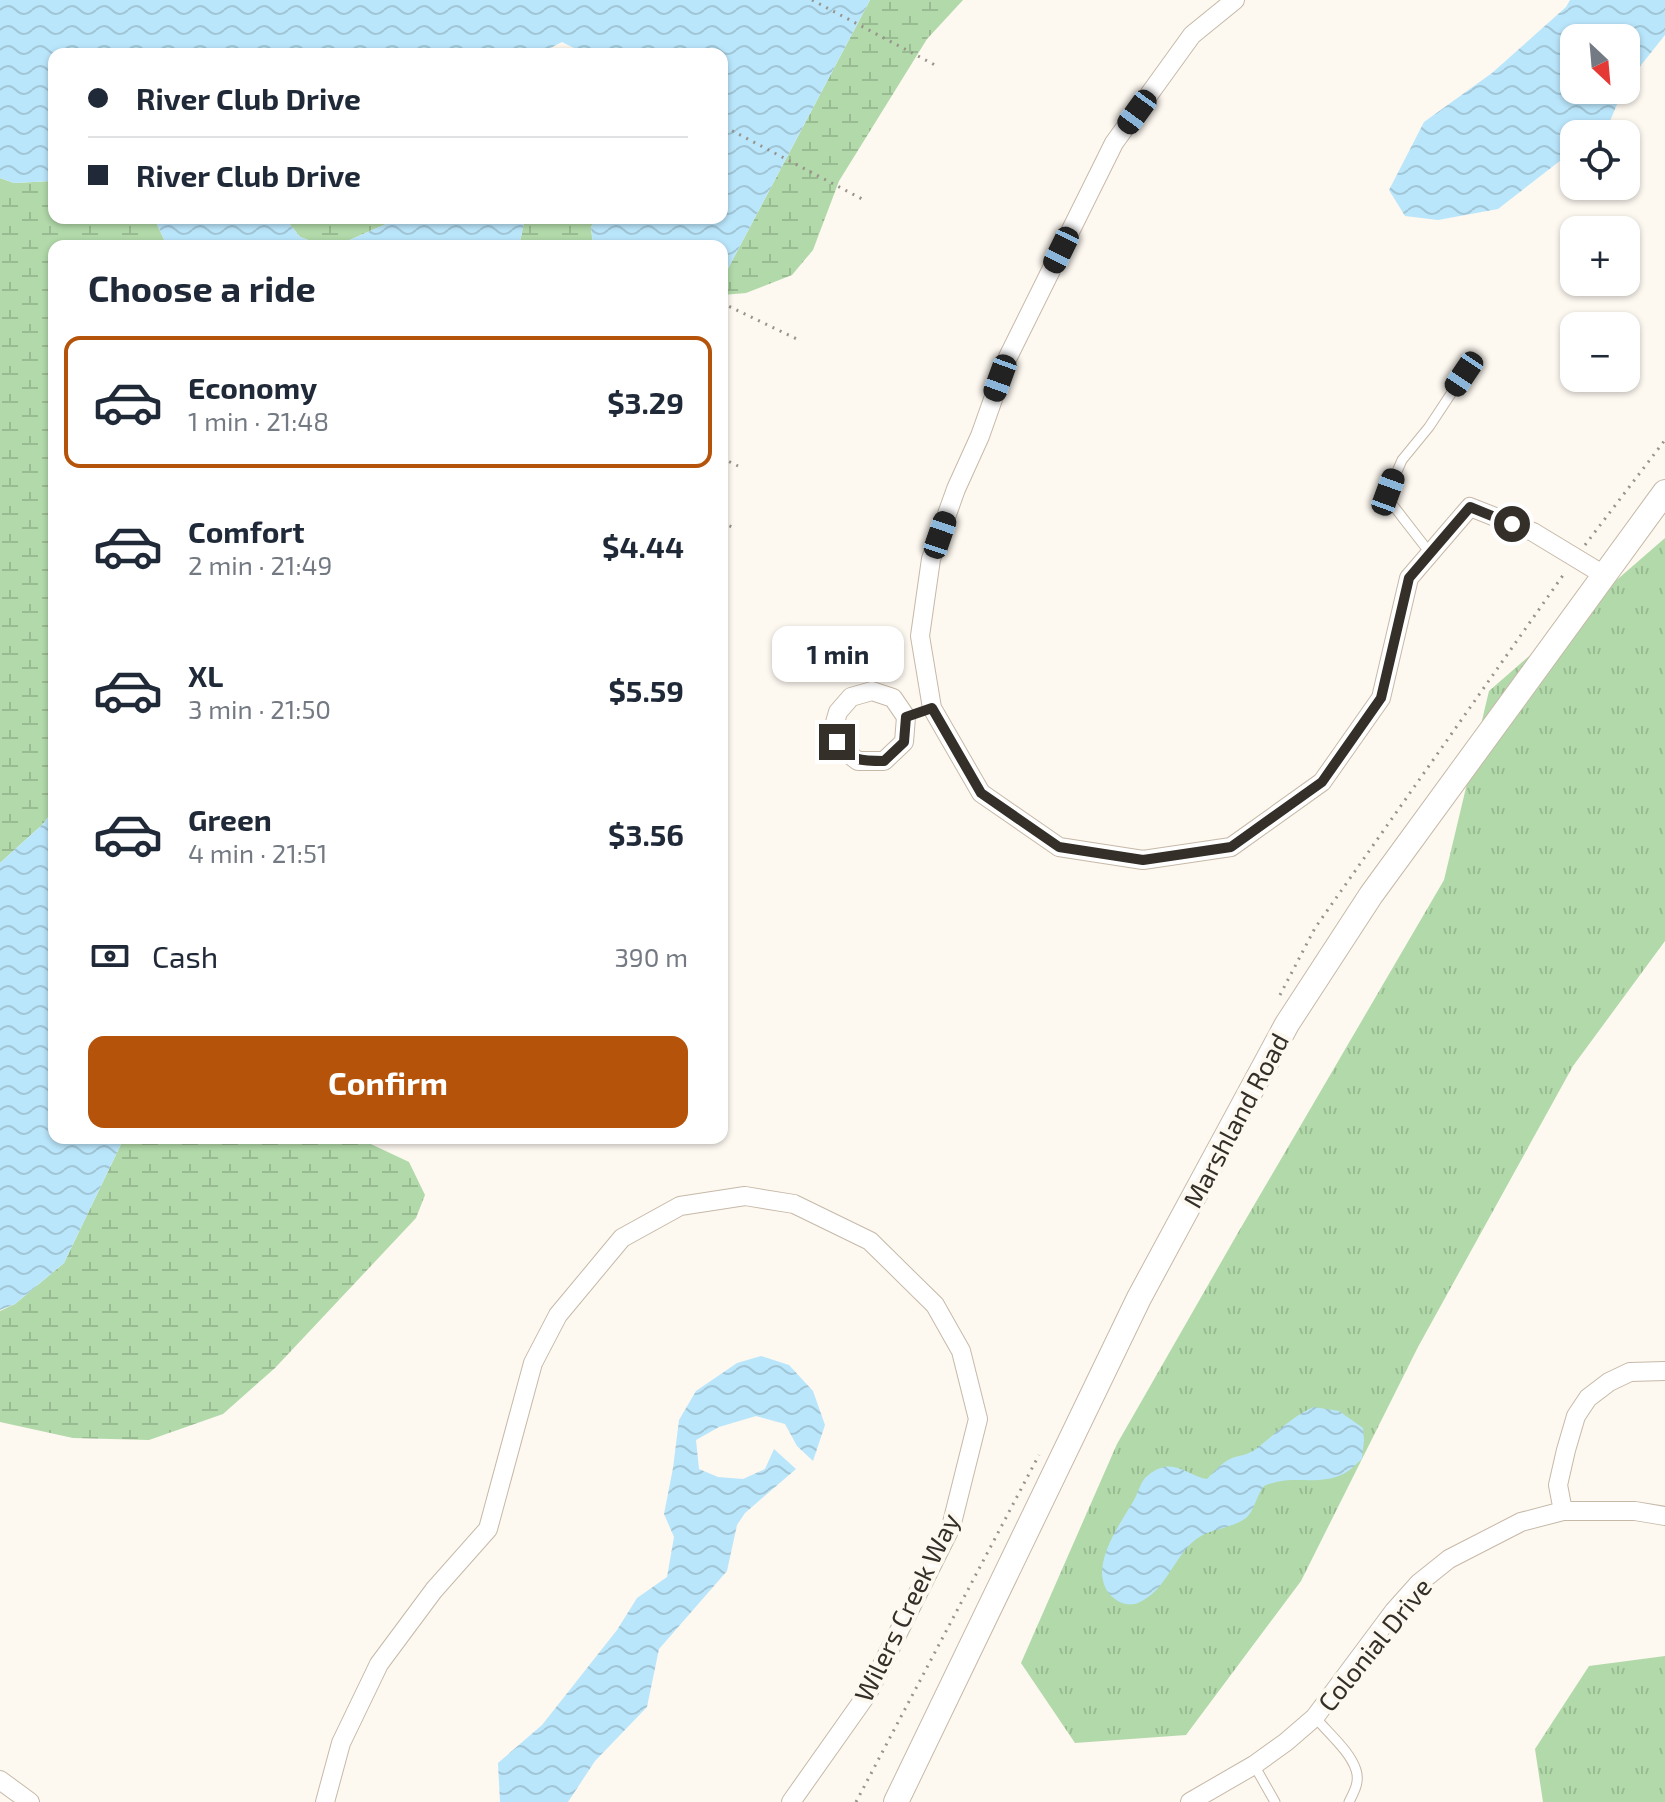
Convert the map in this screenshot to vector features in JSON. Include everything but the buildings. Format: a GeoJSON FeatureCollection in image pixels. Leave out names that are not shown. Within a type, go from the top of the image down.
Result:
{"type":"FeatureCollection","features":[{"type":"Feature","properties":{"kind":"street"},"geometry":{"type":"LineString","coordinates":[[1235,0],[1192,35],[1114,143],[1008,357],[931,559],[920,636],[932,708],[981,793],[1059,847],[1143,860],[1231,847],[1322,782],[1381,698],[1409,578],[1470,507],[1533,532],[1604,575]]}},
{"type":"Feature","properties":{"kind":"street","name":"Marshland Road"},"geometry":{"type":"LineString","coordinates":[[896,1802],[1139,1298],[1287,1024],[1371,895],[1665,492]]}},
{"type":"Feature","properties":{"kind":"street"},"geometry":{"type":"LineString","coordinates":[[906,717],[932,708]]}},
{"type":"Feature","properties":{"kind":"street","name":"Wilers Creek Way"},"geometry":{"type":"LineString","coordinates":[[325,1802],[341,1743],[379,1664],[434,1590],[488,1529],[533,1363],[558,1315],[622,1238],[680,1206],[745,1196],[794,1204],[870,1241],[935,1305],[961,1351],[978,1419],[951,1527],[868,1693],[791,1802]]}},
{"type":"Feature","properties":{"kind":"street"},"geometry":{"type":"LineString","coordinates":[[1563,1511],[1558,1485],[1576,1416],[1588,1398],[1609,1382],[1630,1372],[1665,1371]]}},
{"type":"Feature","properties":{"kind":"street","name":"Colonial Drive"},"geometry":{"type":"LineString","coordinates":[[1190,1802],[1254,1765],[1315,1717],[1394,1611],[1419,1583],[1449,1559],[1521,1522],[1563,1511],[1635,1511],[1665,1516]]}},
{"type":"Feature","properties":{"kind":"street"},"geometry":{"type":"LineString","coordinates":[[0,1780],[30,1802]]}},
{"type":"Feature","properties":{"kind":"lane"},"geometry":{"type":"LineString","coordinates":[[1430,553],[1392,504],[1388,492],[1402,460],[1429,427],[1464,374]]}},
{"type":"Feature","properties":{"kind":"lane"},"geometry":{"type":"LineString","coordinates":[[1315,1717],[1346,1753],[1357,1772],[1356,1789],[1349,1802]]}},
{"type":"Feature","properties":{"kind":"lane"},"geometry":{"type":"LineString","coordinates":[[1254,1765],[1275,1802]]}},
{"type":"Feature","properties":{"kind":"path"},"geometry":{"type":"LineString","coordinates":[[812,0],[935,65]]}},
{"type":"Feature","properties":{"kind":"path"},"geometry":{"type":"LineString","coordinates":[[728,129],[864,200]]}},
{"type":"Feature","properties":{"kind":"path"},"geometry":{"type":"LineString","coordinates":[[728,306],[801,341]]}},
{"type":"Feature","properties":{"kind":"path"},"geometry":{"type":"LineString","coordinates":[[728,461],[738,466]]}},
{"type":"Feature","properties":{"kind":"path"},"geometry":{"type":"LineString","coordinates":[[728,525],[732,527]]}},
{"type":"Feature","properties":{"kind":"green space"},"geometry":{"type":"Polygon","coordinates":[[[870,0],[963,0],[927,39],[839,181],[813,250],[792,275],[746,293],[728,294],[728,269],[870,0]]]}},
{"type":"Feature","properties":{"kind":"green space"},"geometry":{"type":"Polygon","coordinates":[[[0,178],[14,183],[48,181],[48,224],[157,224],[164,240],[48,240],[48,817],[0,863],[0,178]]]}},
{"type":"Feature","properties":{"kind":"green space"},"geometry":{"type":"Polygon","coordinates":[[[290,224],[386,224],[350,240],[308,240],[300,237],[290,224]]]}},
{"type":"Feature","properties":{"kind":"green space"},"geometry":{"type":"Polygon","coordinates":[[[524,224],[593,224],[592,240],[520,240],[524,224]]]}},
{"type":"Feature","properties":{"kind":"green space"},"geometry":{"type":"Polygon","coordinates":[[[1665,538],[1665,941],[1573,1066],[1418,1347],[1301,1581],[1186,1735],[1075,1743],[1021,1663],[1117,1444],[1444,880],[1489,691],[1665,538]]]}},
{"type":"Feature","properties":{"kind":"green space"},"geometry":{"type":"Polygon","coordinates":[[[121,1144],[371,1144],[409,1162],[425,1195],[416,1218],[275,1368],[223,1414],[149,1440],[73,1438],[0,1422],[0,1311],[15,1304],[64,1263],[121,1144]]]}},
{"type":"Feature","properties":{"kind":"green space"},"geometry":{"type":"Polygon","coordinates":[[[1665,1656],[1665,1802],[1543,1802],[1535,1749],[1589,1666],[1665,1656]]]}},
{"type":"Feature","properties":{"kind":"water"},"geometry":{"type":"Polygon","coordinates":[[[0,0],[870,0],[728,269],[728,240],[592,240],[591,227],[593,224],[728,224],[728,48],[574,48],[562,42],[550,48],[48,48],[48,181],[14,183],[0,178],[0,0]]]}},
{"type":"Feature","properties":{"kind":"water"},"geometry":{"type":"Polygon","coordinates":[[[1570,0],[1665,0],[1665,35],[1640,66],[1640,24],[1560,24],[1560,104],[1617,104],[1610,120],[1560,120],[1560,161],[1498,209],[1438,220],[1405,216],[1389,190],[1424,122],[1492,73],[1570,0]]]}},
{"type":"Feature","properties":{"kind":"water"},"geometry":{"type":"Polygon","coordinates":[[[157,224],[290,224],[300,237],[308,240],[164,240],[157,224]]]}},
{"type":"Feature","properties":{"kind":"water"},"geometry":{"type":"Polygon","coordinates":[[[386,224],[524,224],[520,240],[350,240],[386,224]]]}},
{"type":"Feature","properties":{"kind":"water"},"geometry":{"type":"Polygon","coordinates":[[[48,817],[48,1144],[121,1144],[64,1263],[15,1304],[0,1310],[0,863],[48,817]]]}},
{"type":"Feature","properties":{"kind":"water"},"geometry":{"type":"Polygon","coordinates":[[[761,1356],[789,1365],[813,1391],[825,1425],[813,1461],[797,1446],[785,1424],[756,1416],[719,1427],[696,1440],[699,1469],[718,1477],[743,1479],[765,1469],[774,1449],[796,1469],[745,1513],[737,1525],[727,1571],[659,1649],[647,1707],[595,1761],[568,1802],[500,1802],[498,1763],[542,1725],[617,1630],[637,1598],[667,1577],[674,1537],[664,1514],[679,1420],[696,1391],[737,1363],[761,1356]]]}},
{"type":"Feature","properties":{"kind":"water"},"geometry":{"type":"Polygon","coordinates":[[[1314,1407],[1339,1411],[1363,1428],[1362,1459],[1347,1472],[1332,1478],[1284,1481],[1264,1486],[1246,1518],[1195,1540],[1148,1598],[1129,1604],[1117,1601],[1109,1594],[1102,1576],[1103,1562],[1114,1534],[1147,1476],[1159,1469],[1173,1467],[1207,1479],[1225,1462],[1253,1451],[1314,1407]]]}},
{"type":"Feature","properties":{"kind":"route"},"geometry":{"type":"LineString","coordinates":[[837,742],[843,751],[858,761],[884,761],[904,742],[906,717],[932,708],[981,793],[1059,847],[1143,860],[1231,847],[1322,782],[1381,698],[1409,578],[1470,507],[1512,524]]}}]}
